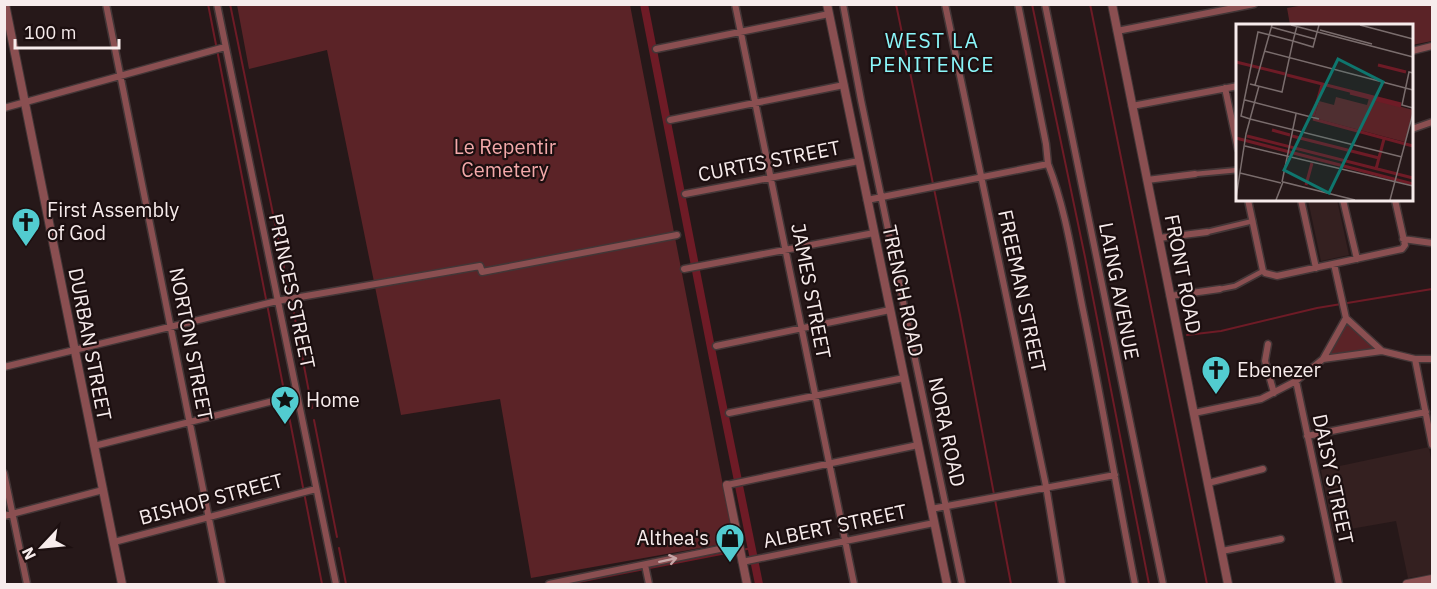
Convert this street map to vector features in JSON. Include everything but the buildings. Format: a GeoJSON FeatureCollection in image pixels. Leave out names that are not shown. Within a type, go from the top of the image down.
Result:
{"type":"FeatureCollection","features":[{"type":"Feature","properties":{"kind":"street","name":"DURBAN STREET"},"geometry":{"type":"LineString","coordinates":[[5,4],[122,585]]}},
{"type":"Feature","properties":{"kind":"street","name":"NORTON STREET"},"geometry":{"type":"LineString","coordinates":[[106,4],[222,585]]}},
{"type":"Feature","properties":{"kind":"street","name":"PRINCES STREET"},"geometry":{"type":"LineString","coordinates":[[217,4],[274,301],[313,490],[336,585]]}},
{"type":"Feature","properties":{"kind":"street","name":"JAMES STREET"},"geometry":{"type":"LineString","coordinates":[[735,4],[854,585]]}},
{"type":"Feature","properties":{"kind":"street","name":"TRENCH ROAD"},"geometry":{"type":"LineString","coordinates":[[827,4],[947,585]]}},
{"type":"Feature","properties":{"kind":"street","name":"NORA ROAD"},"geometry":{"type":"LineString","coordinates":[[843,4],[962,585]]}},
{"type":"Feature","properties":{"kind":"street","name":"FREEMAN STREET"},"geometry":{"type":"LineString","coordinates":[[945,4],[1046,486],[1062,585]]}},
{"type":"Feature","properties":{"kind":"street"},"geometry":{"type":"LineString","coordinates":[[1018,4],[1048,164],[1057,187],[1066,223],[1135,585]]}},
{"type":"Feature","properties":{"kind":"street","name":"LAING AVENUE"},"geometry":{"type":"LineString","coordinates":[[1045,4],[1162,585]]}},
{"type":"Feature","properties":{"kind":"street","name":"FRONT ROAD"},"geometry":{"type":"LineString","coordinates":[[1112,4],[1228,585]]}},
{"type":"Feature","properties":{"kind":"street"},"geometry":{"type":"LineString","coordinates":[[1117,31],[1254,4]]}},
{"type":"Feature","properties":{"kind":"street"},"geometry":{"type":"LineString","coordinates":[[656,49],[829,14]]}},
{"type":"Feature","properties":{"kind":"street"},"geometry":{"type":"LineString","coordinates":[[1413,51],[1432,46]]}},
{"type":"Feature","properties":{"kind":"street"},"geometry":{"type":"LineString","coordinates":[[4,108],[225,47]]}},
{"type":"Feature","properties":{"kind":"street"},"geometry":{"type":"LineString","coordinates":[[670,120],[843,85]]}},
{"type":"Feature","properties":{"kind":"street"},"geometry":{"type":"LineString","coordinates":[[1132,106],[1236,86]]}},
{"type":"Feature","properties":{"kind":"street"},"geometry":{"type":"LineString","coordinates":[[1225,88],[1236,140]]}},
{"type":"Feature","properties":{"kind":"street"},"geometry":{"type":"LineString","coordinates":[[1413,129],[1432,122]]}},
{"type":"Feature","properties":{"kind":"street","name":"CURTIS STREET"},"geometry":{"type":"LineString","coordinates":[[685,194],[859,161]]}},
{"type":"Feature","properties":{"kind":"street"},"geometry":{"type":"LineString","coordinates":[[867,200],[1048,164]]}},
{"type":"Feature","properties":{"kind":"street"},"geometry":{"type":"LineString","coordinates":[[1147,180],[1236,170]]}},
{"type":"Feature","properties":{"kind":"street"},"geometry":{"type":"LineString","coordinates":[[1248,201],[1263,271]]}},
{"type":"Feature","properties":{"kind":"street"},"geometry":{"type":"LineString","coordinates":[[1301,201],[1316,268]]}},
{"type":"Feature","properties":{"kind":"street"},"geometry":{"type":"LineString","coordinates":[[1343,201],[1357,259]]}},
{"type":"Feature","properties":{"kind":"street"},"geometry":{"type":"LineString","coordinates":[[1263,271],[1277,276],[1402,249],[1405,245],[1395,201]]}},
{"type":"Feature","properties":{"kind":"street"},"geometry":{"type":"LineString","coordinates":[[1159,238],[1207,232],[1253,221]]}},
{"type":"Feature","properties":{"kind":"street"},"geometry":{"type":"LineString","coordinates":[[684,269],[874,233]]}},
{"type":"Feature","properties":{"kind":"street"},"geometry":{"type":"LineString","coordinates":[[4,367],[274,301],[480,266],[482,272],[677,235]]}},
{"type":"Feature","properties":{"kind":"street"},"geometry":{"type":"LineString","coordinates":[[1403,239],[1432,243]]}},
{"type":"Feature","properties":{"kind":"street"},"geometry":{"type":"LineString","coordinates":[[1334,264],[1346,318],[1382,351]]}},
{"type":"Feature","properties":{"kind":"street"},"geometry":{"type":"LineString","coordinates":[[1170,296],[1235,286],[1263,271]]}},
{"type":"Feature","properties":{"kind":"street"},"geometry":{"type":"LineString","coordinates":[[716,346],[890,310]]}},
{"type":"Feature","properties":{"kind":"street"},"geometry":{"type":"LineString","coordinates":[[1194,413],[1261,399],[1296,381],[1323,359],[1346,318]]}},
{"type":"Feature","properties":{"kind":"street"},"geometry":{"type":"LineString","coordinates":[[1268,344],[1265,361],[1274,393]]}},
{"type":"Feature","properties":{"kind":"street"},"geometry":{"type":"LineString","coordinates":[[1323,359],[1382,351],[1432,359]]}},
{"type":"Feature","properties":{"kind":"street"},"geometry":{"type":"LineString","coordinates":[[1415,358],[1432,445]]}},
{"type":"Feature","properties":{"kind":"street"},"geometry":{"type":"LineString","coordinates":[[729,412],[904,378]]}},
{"type":"Feature","properties":{"kind":"street","name":"DAISY STREET"},"geometry":{"type":"LineString","coordinates":[[1296,381],[1339,585]]}},
{"type":"Feature","properties":{"kind":"street"},"geometry":{"type":"LineString","coordinates":[[94,446],[294,396]]}},
{"type":"Feature","properties":{"kind":"street"},"geometry":{"type":"LineString","coordinates":[[1307,436],[1426,412]]}},
{"type":"Feature","properties":{"kind":"street"},"geometry":{"type":"LineString","coordinates":[[747,585],[727,485],[918,445]]}},
{"type":"Feature","properties":{"kind":"street"},"geometry":{"type":"LineString","coordinates":[[1208,483],[1263,469]]}},
{"type":"Feature","properties":{"kind":"street"},"geometry":{"type":"LineString","coordinates":[[4,473],[27,585]]}},
{"type":"Feature","properties":{"kind":"street"},"geometry":{"type":"LineString","coordinates":[[931,509],[1114,475]]}},
{"type":"Feature","properties":{"kind":"street"},"geometry":{"type":"LineString","coordinates":[[4,516],[103,490]]}},
{"type":"Feature","properties":{"kind":"street","name":"BISHOP STREET"},"geometry":{"type":"LineString","coordinates":[[114,542],[313,490]]}},
{"type":"Feature","properties":{"kind":"street","name":"ALBERT STREET"},"geometry":{"type":"LineString","coordinates":[[742,562],[934,523]]}},
{"type":"Feature","properties":{"kind":"street"},"geometry":{"type":"LineString","coordinates":[[1222,551],[1281,539]]}},
{"type":"Feature","properties":{"kind":"street"},"geometry":{"type":"LineString","coordinates":[[549,585],[739,545]]}},
{"type":"Feature","properties":{"kind":"street"},"geometry":{"type":"LineString","coordinates":[[645,565],[649,585]]}},
{"type":"Feature","properties":{"kind":"street"},"geometry":{"type":"LineString","coordinates":[[1407,585],[1432,579]]}},
{"type":"Feature","properties":{"kind":"shaded area"},"geometry":{"type":"Polygon","coordinates":[[[1308,201],[1337,201],[1349,255],[1321,261],[1308,201]]]}},
{"type":"Feature","properties":{"kind":"shaded area"},"geometry":{"type":"Polygon","coordinates":[[[1429,447],[1432,466],[1432,574],[1408,578],[1396,521],[1333,532],[1321,470],[1429,447]]]}},
{"type":"Feature","properties":{"kind":"green space","name":"Le Repentir Cemetery"},"geometry":{"type":"Polygon","coordinates":[[[237,5],[630,5],[734,542],[531,578],[500,399],[401,415],[327,50],[249,69],[237,5]]]}},
{"type":"Feature","properties":{"kind":"green space"},"geometry":{"type":"Polygon","coordinates":[[[1304,5],[1432,5],[1432,41],[1413,45],[1413,24],[1290,24],[1287,8],[1304,5]]]}},
{"type":"Feature","properties":{"kind":"green space"},"geometry":{"type":"Polygon","coordinates":[[[1347,323],[1377,350],[1329,356],[1347,323]]]}},
{"type":"Feature","properties":{"kind":"waterway"},"geometry":{"type":"LineString","coordinates":[[208,4],[322,584]]}},
{"type":"Feature","properties":{"kind":"waterway"},"geometry":{"type":"LineString","coordinates":[[230,4],[289,292]]}},
{"type":"Feature","properties":{"kind":"waterway"},"geometry":{"type":"LineString","coordinates":[[644,4],[759,584]]}},
{"type":"Feature","properties":{"kind":"waterway"},"geometry":{"type":"LineString","coordinates":[[896,4],[960,315],[1011,584]]}},
{"type":"Feature","properties":{"kind":"waterway"},"geometry":{"type":"LineString","coordinates":[[1032,4],[1085,257],[1149,584]]}},
{"type":"Feature","properties":{"kind":"waterway"},"geometry":{"type":"LineString","coordinates":[[1090,4],[1207,584]]}},
{"type":"Feature","properties":{"kind":"waterway"},"geometry":{"type":"LineString","coordinates":[[1187,335],[1221,331],[1317,308],[1432,289]]}},
{"type":"Feature","properties":{"kind":"waterway"},"geometry":{"type":"LineString","coordinates":[[292,303],[312,408]]}},
{"type":"Feature","properties":{"kind":"waterway"},"geometry":{"type":"LineString","coordinates":[[314,420],[337,537]]}},
{"type":"Feature","properties":{"kind":"waterway"},"geometry":{"type":"LineString","coordinates":[[339,548],[346,584]]}},
{"type":"Feature","properties":{"kind":"waterway"},"geometry":{"type":"LineString","coordinates":[[568,584],[752,548]]}},
{"type":"Feature","properties":{"kind":"place","name":"First Assembly of God"},"geometry":{"type":"Point","coordinates":[26,248]}},
{"type":"Feature","properties":{"kind":"place","name":"Ebenezer"},"geometry":{"type":"Point","coordinates":[1216,396]}},
{"type":"Feature","properties":{"kind":"place","name":"Home"},"geometry":{"type":"Point","coordinates":[285,426]}},
{"type":"Feature","properties":{"kind":"place","name":"Althea's"},"geometry":{"type":"Point","coordinates":[730,564]}},
{"type":"Feature","properties":{"kind":"district","name":"WEST LA PENITENCE"},"geometry":{"type":"Point","coordinates":[932,53]}}]}
